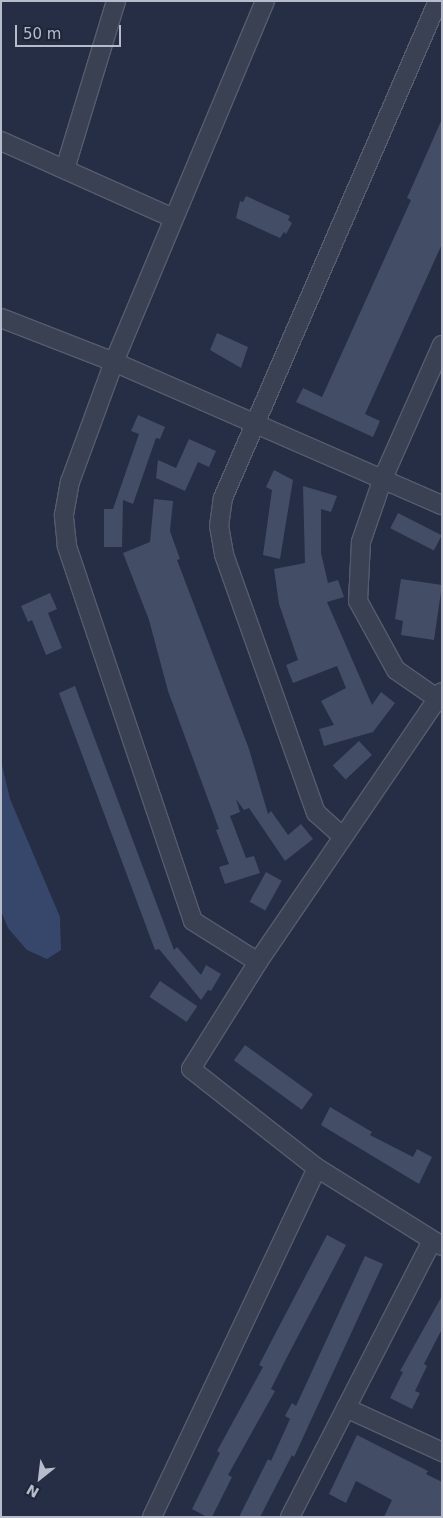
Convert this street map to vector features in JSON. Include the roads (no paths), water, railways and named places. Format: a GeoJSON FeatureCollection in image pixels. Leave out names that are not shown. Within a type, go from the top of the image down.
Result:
{"type":"FeatureCollection","features":[{"type":"Feature","properties":{"kind":"street"},"geometry":{"type":"LineString","coordinates":[[65,170],[116,1]]}},
{"type":"Feature","properties":{"kind":"street"},"geometry":{"type":"LineString","coordinates":[[258,962],[193,921],[67,546],[64,515],[70,482],[114,362],[264,1]]}},
{"type":"Feature","properties":{"kind":"street"},"geometry":{"type":"LineString","coordinates":[[343,836],[316,813],[224,554],[219,526],[223,498],[257,425],[438,1]]}},
{"type":"Feature","properties":{"kind":"street"},"geometry":{"type":"LineString","coordinates":[[1,141],[173,218]]}},
{"type":"Feature","properties":{"kind":"street"},"geometry":{"type":"LineString","coordinates":[[1,318],[114,362],[442,505]]}},
{"type":"Feature","properties":{"kind":"street"},"geometry":{"type":"LineString","coordinates":[[290,1517],[346,1408],[437,1243],[317,1168],[191,1069],[258,962],[343,836],[440,698],[396,670],[358,601],[361,542],[383,478],[442,345]]}},
{"type":"Feature","properties":{"kind":"street"},"geometry":{"type":"LineString","coordinates":[[152,1517],[317,1168]]}},
{"type":"Feature","properties":{"kind":"street"},"geometry":{"type":"LineString","coordinates":[[346,1408],[442,1452]]}},
{"type":"Feature","properties":{"kind":"water"},"geometry":{"type":"Polygon","coordinates":[[[1,761],[10,799],[60,917],[61,950],[47,959],[27,950],[8,928],[1,911],[1,761]]]}}]}
